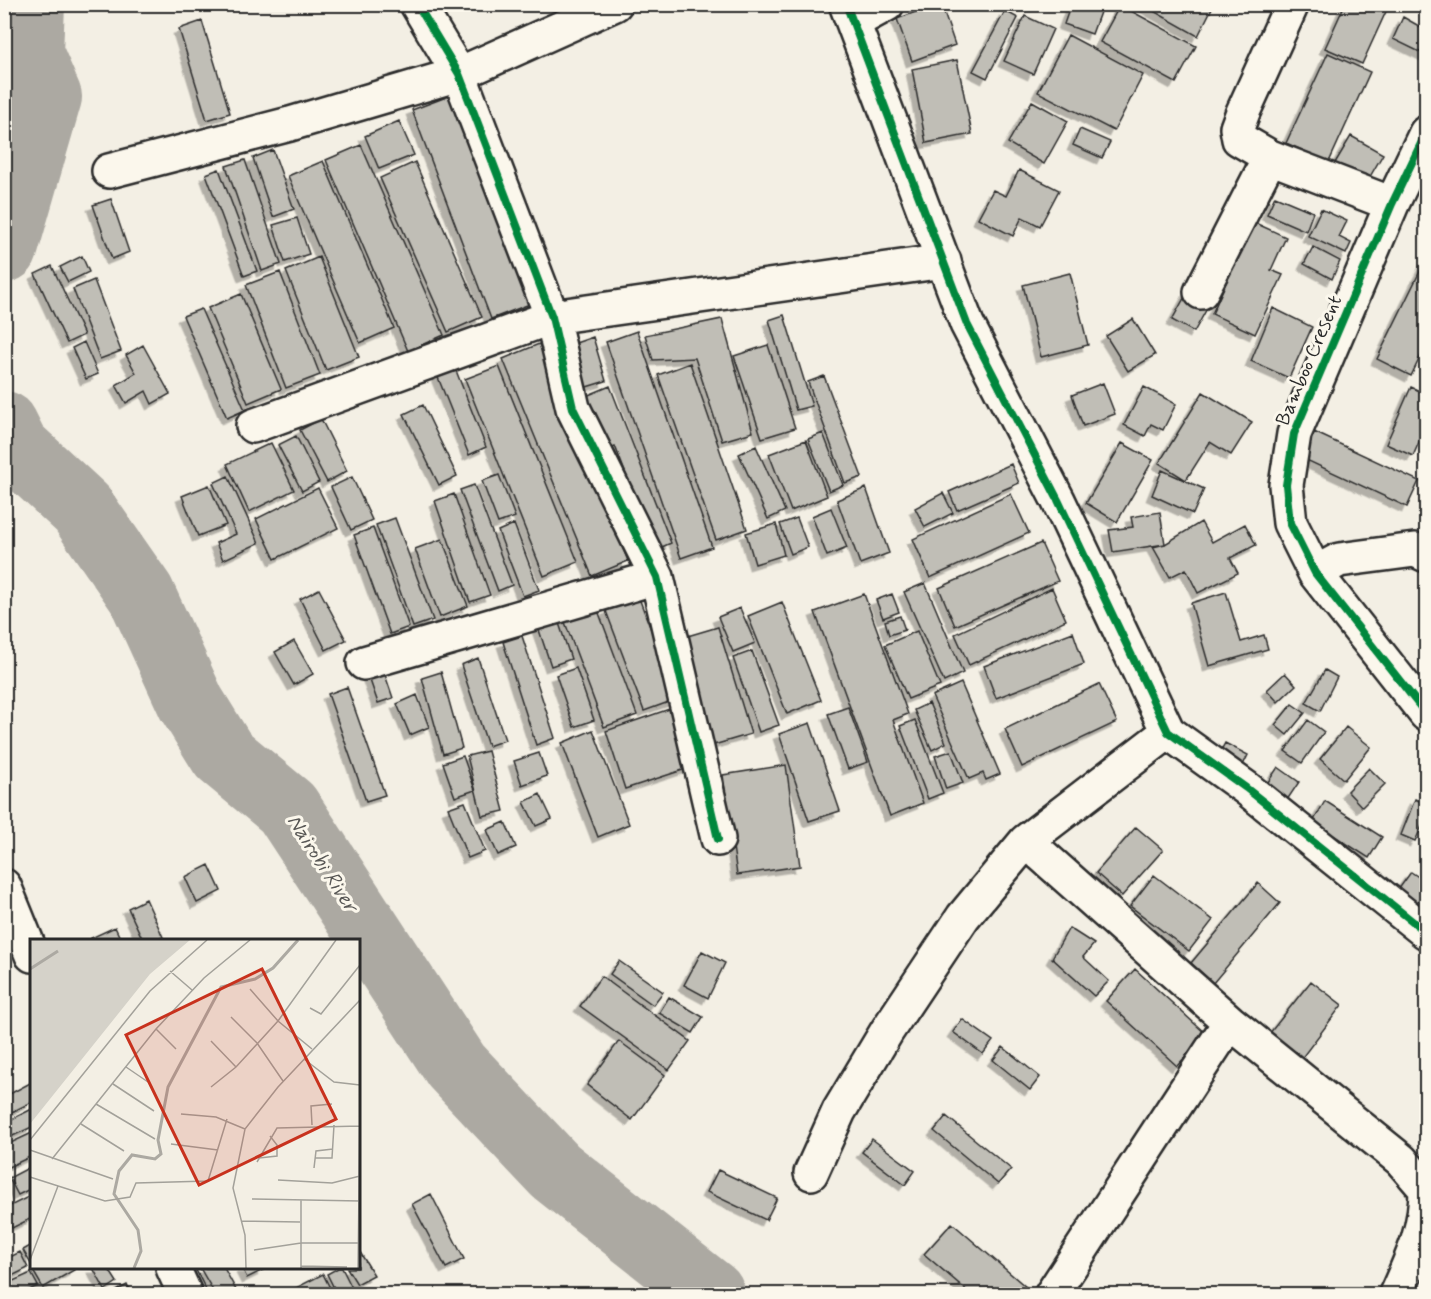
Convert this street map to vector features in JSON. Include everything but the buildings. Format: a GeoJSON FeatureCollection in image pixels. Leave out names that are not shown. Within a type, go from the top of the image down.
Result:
{"type":"FeatureCollection","features":[{"type":"Feature","properties":{"kind":"street"},"geometry":{"type":"LineString","coordinates":[[417,4],[459,74],[552,317],[573,408],[657,577],[718,839]]}},
{"type":"Feature","properties":{"kind":"street"},"geometry":{"type":"LineString","coordinates":[[109,171],[290,124],[459,74],[615,4]]}},
{"type":"Feature","properties":{"kind":"street"},"geometry":{"type":"LineString","coordinates":[[887,4],[850,13],[968,324],[1058,500],[1168,732],[1246,788],[1426,932]]}},
{"type":"Feature","properties":{"kind":"street"},"geometry":{"type":"LineString","coordinates":[[1292,4],[1237,128],[1239,139],[1270,157],[1392,204]]}},
{"type":"Feature","properties":{"kind":"street","name":"Bamboo Cresent"},"geometry":{"type":"LineString","coordinates":[[1426,133],[1392,204],[1294,434],[1286,485],[1290,523],[1315,573],[1426,714]]}},
{"type":"Feature","properties":{"kind":"street"},"geometry":{"type":"LineString","coordinates":[[1201,292],[1270,157]]}},
{"type":"Feature","properties":{"kind":"street"},"geometry":{"type":"LineString","coordinates":[[253,426],[552,317],[625,309],[944,261]]}},
{"type":"Feature","properties":{"kind":"street"},"geometry":{"type":"LineString","coordinates":[[1315,573],[1339,560],[1415,550],[1426,555]]}},
{"type":"Feature","properties":{"kind":"street"},"geometry":{"type":"LineString","coordinates":[[363,663],[657,577]]}},
{"type":"Feature","properties":{"kind":"street"},"geometry":{"type":"LineString","coordinates":[[811,1173],[839,1111],[887,1031],[963,917],[1026,842],[1168,732]]}},
{"type":"Feature","properties":{"kind":"street"},"geometry":{"type":"LineString","coordinates":[[1026,842],[1230,1022],[1401,1160],[1426,1189],[1426,1216],[1417,1246],[1396,1294]]}},
{"type":"Feature","properties":{"kind":"street"},"geometry":{"type":"LineString","coordinates":[[4,886],[30,950]]}},
{"type":"Feature","properties":{"kind":"street"},"geometry":{"type":"LineString","coordinates":[[1052,1294],[1230,1022]]}},
{"type":"Feature","properties":{"kind":"street"},"geometry":{"type":"LineString","coordinates":[[173,1269],[185,1294]]}},
{"type":"Feature","properties":{"kind":"waterway","name":"Nairobi River"},"geometry":{"type":"LineString","coordinates":[[4,249],[48,97],[29,53],[31,4]]}},
{"type":"Feature","properties":{"kind":"waterway","name":"Nairobi River"},"geometry":{"type":"LineString","coordinates":[[4,425],[15,447],[82,509],[141,594],[191,703],[223,755],[287,808],[456,1066],[555,1171],[711,1294]]}},
{"type":"Feature","properties":{"kind":"cycle path"},"geometry":{"type":"LineString","coordinates":[[417,4],[459,74],[552,317],[573,408],[657,577],[718,839]]}},
{"type":"Feature","properties":{"kind":"cycle path"},"geometry":{"type":"LineString","coordinates":[[846,4],[967,324],[1058,500],[1168,732],[1246,788],[1426,932]]}},
{"type":"Feature","properties":{"kind":"cycle path"},"geometry":{"type":"LineString","coordinates":[[1426,133],[1392,204],[1294,434],[1286,485],[1290,523],[1315,573],[1426,714]]}}]}
